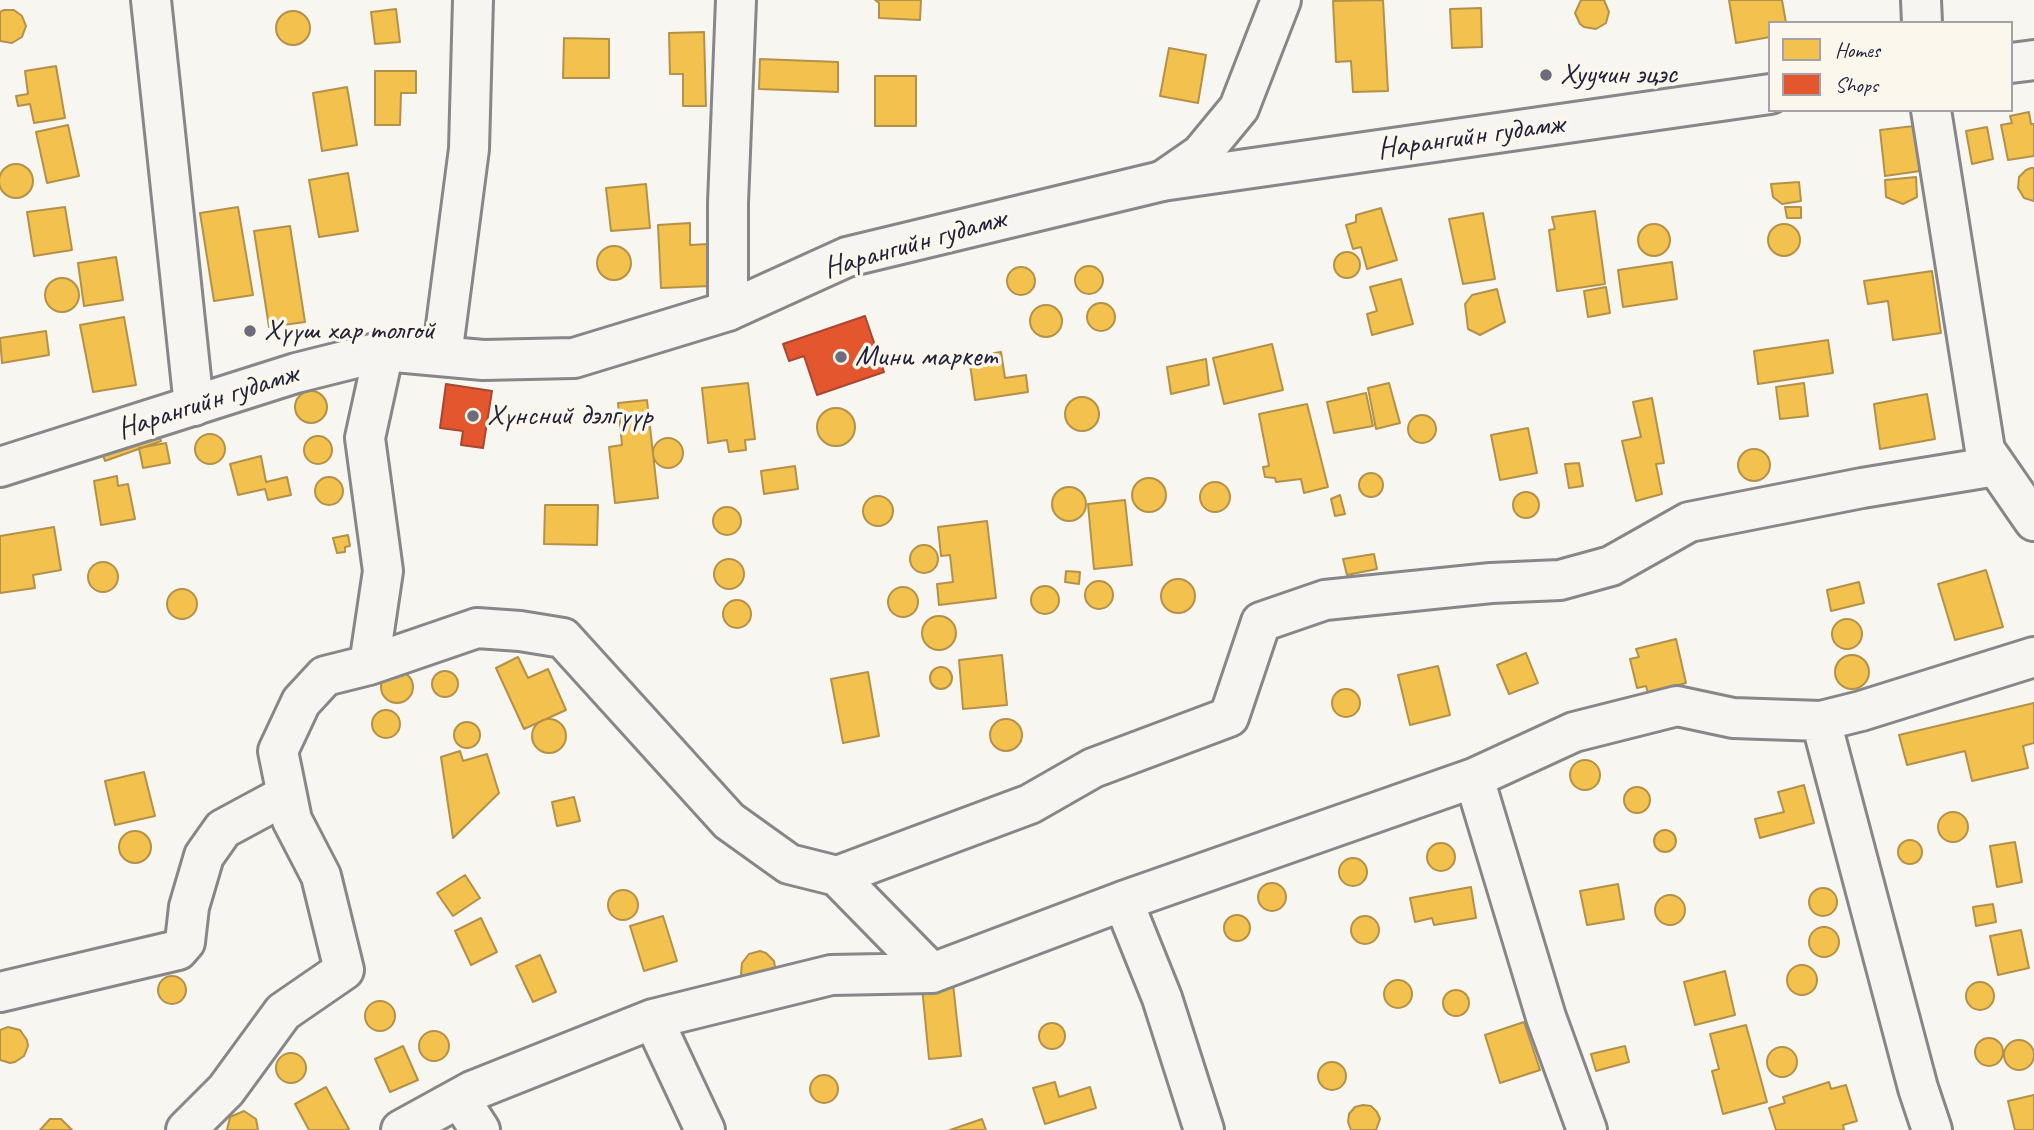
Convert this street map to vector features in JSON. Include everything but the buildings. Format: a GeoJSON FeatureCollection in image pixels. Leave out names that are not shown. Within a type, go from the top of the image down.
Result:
{"type":"FeatureCollection","features":[{"type":"Feature","properties":{"kind":"street"},"geometry":{"type":"LineString","coordinates":[[151,0],[194,406]]}},
{"type":"Feature","properties":{"kind":"street"},"geometry":{"type":"LineString","coordinates":[[442,356],[469,149],[473,0]]}},
{"type":"Feature","properties":{"kind":"street"},"geometry":{"type":"LineString","coordinates":[[728,311],[728,203],[736,0]]}},
{"type":"Feature","properties":{"kind":"street"},"geometry":{"type":"LineString","coordinates":[[1162,181],[1201,154],[1239,108],[1281,0]]}},
{"type":"Feature","properties":{"kind":"street"},"geometry":{"type":"LineString","coordinates":[[1921,0],[1922,21]]}},
{"type":"Feature","properties":{"kind":"street"},"geometry":{"type":"LineString","coordinates":[[2013,63],[2034,60]]}},
{"type":"Feature","properties":{"kind":"street","name":"Нарангийн гудамж"},"geometry":{"type":"LineString","coordinates":[[0,467],[296,373],[384,351],[483,360],[574,358],[728,311],[847,257],[1162,181],[1768,94]]}},
{"type":"Feature","properties":{"kind":"street"},"geometry":{"type":"LineString","coordinates":[[1931,112],[1984,450],[2012,474],[2034,521]]}},
{"type":"Feature","properties":{"kind":"street"},"geometry":{"type":"LineString","coordinates":[[369,665],[383,571],[366,438],[384,351]]}},
{"type":"Feature","properties":{"kind":"street"},"geometry":{"type":"LineString","coordinates":[[837,876],[1030,804],[1093,768],[1229,717],[1261,622],[1325,600],[1491,583],[1560,580],[1611,566],[1689,522],[1862,488],[2012,474]]}},
{"type":"Feature","properties":{"kind":"street"},"geometry":{"type":"LineString","coordinates":[[186,1130],[226,1090],[284,1012],[344,970],[321,876],[292,820],[278,751],[302,702],[325,676],[369,665],[477,628],[563,638],[729,821],[789,864],[837,876],[932,973]]}},
{"type":"Feature","properties":{"kind":"street"},"geometry":{"type":"LineString","coordinates":[[401,1130],[472,1091],[653,1019],[831,975],[932,973],[1123,901],[1474,778],[1574,732],[1677,706],[1733,718],[1821,721],[2034,657]]}},
{"type":"Feature","properties":{"kind":"street"},"geometry":{"type":"LineString","coordinates":[[1821,721],[1931,1130]]}},
{"type":"Feature","properties":{"kind":"street"},"geometry":{"type":"LineString","coordinates":[[1474,778],[1546,1017],[1587,1130]]}},
{"type":"Feature","properties":{"kind":"street"},"geometry":{"type":"LineString","coordinates":[[0,992],[178,950],[185,942],[189,906],[204,856],[223,829],[286,795]]}},
{"type":"Feature","properties":{"kind":"street"},"geometry":{"type":"LineString","coordinates":[[1123,901],[1162,998],[1204,1130]]}},
{"type":"Feature","properties":{"kind":"street"},"geometry":{"type":"LineString","coordinates":[[653,1019],[705,1130]]}},
{"type":"Feature","properties":{"kind":"street"},"geometry":{"type":"LineString","coordinates":[[460,1099],[480,1130]]}},
{"type":"Feature","properties":{"kind":"place","name":"Хуучин эцэс"},"geometry":{"type":"Point","coordinates":[1546,75]}},
{"type":"Feature","properties":{"kind":"place","name":"Хүүш хар толгой"},"geometry":{"type":"Point","coordinates":[250,331]}},
{"type":"Feature","properties":{"kind":"place","name":"Мини маркет"},"geometry":{"type":"Point","coordinates":[841,357]}},
{"type":"Feature","properties":{"kind":"place","name":"Хүнсний дэлгүүр"},"geometry":{"type":"Point","coordinates":[473,416]}}]}
